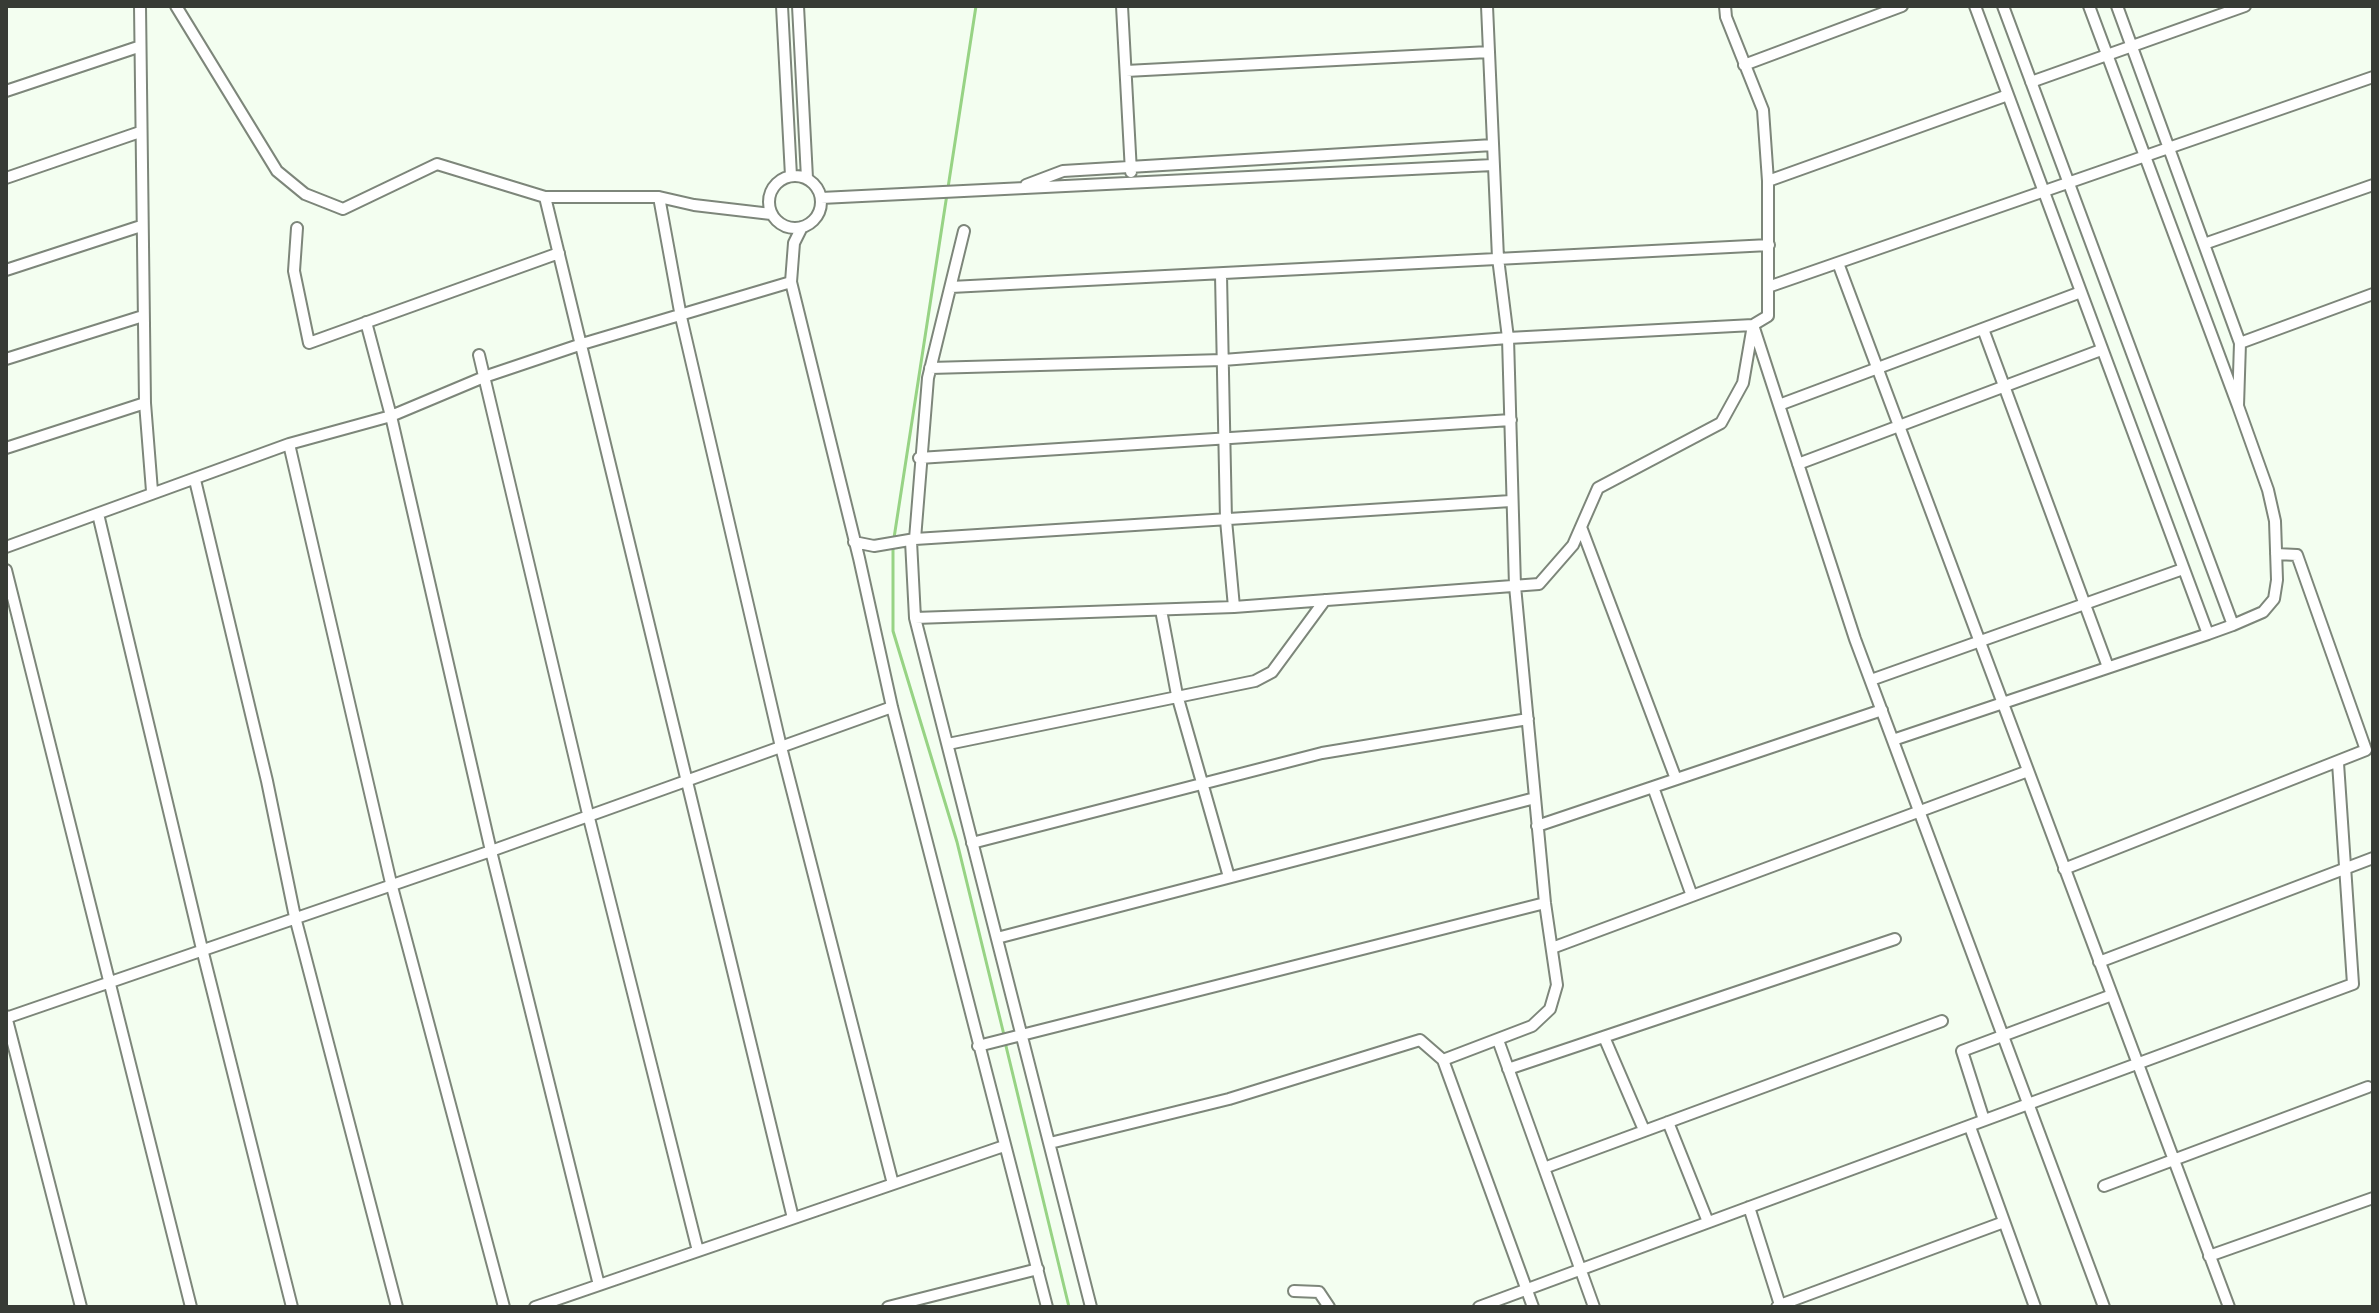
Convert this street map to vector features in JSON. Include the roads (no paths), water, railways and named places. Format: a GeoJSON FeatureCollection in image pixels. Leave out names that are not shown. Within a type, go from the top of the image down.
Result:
{"type":"FeatureCollection","features":[{"type":"Feature","properties":{"kind":"street"},"geometry":{"type":"LineString","coordinates":[[140,6],[138,47],[145,403],[152,491]]}},
{"type":"Feature","properties":{"kind":"street"},"geometry":{"type":"LineString","coordinates":[[176,6],[277,171],[305,194],[343,209],[437,164],[545,197],[659,197],[694,205],[771,214],[788,227],[802,227],[815,219],[821,198]]}},
{"type":"Feature","properties":{"kind":"street"},"geometry":{"type":"LineString","coordinates":[[782,6],[791,176]]}},
{"type":"Feature","properties":{"kind":"street"},"geometry":{"type":"LineString","coordinates":[[798,6],[807,178],[821,198]]}},
{"type":"Feature","properties":{"kind":"street"},"geometry":{"type":"LineString","coordinates":[[1122,6],[1132,183]]}},
{"type":"Feature","properties":{"kind":"street"},"geometry":{"type":"LineString","coordinates":[[1443,1060],[1532,1026],[1550,1009],[1557,985],[1545,903],[1515,586],[1508,338],[1498,258],[1487,6]]}},
{"type":"Feature","properties":{"kind":"street"},"geometry":{"type":"LineString","coordinates":[[930,368],[1223,360],[1508,338],[1753,325],[1768,316],[1768,181],[1763,110],[1744,65],[1725,6]]}},
{"type":"Feature","properties":{"kind":"street"},"geometry":{"type":"LineString","coordinates":[[1744,65],[1902,6]]}},
{"type":"Feature","properties":{"kind":"street"},"geometry":{"type":"LineString","coordinates":[[1975,6],[2208,634]]}},
{"type":"Feature","properties":{"kind":"street"},"geometry":{"type":"LineString","coordinates":[[2003,6],[2233,625]]}},
{"type":"Feature","properties":{"kind":"street"},"geometry":{"type":"LineString","coordinates":[[1893,740],[2233,625],[2263,612],[2274,599],[2276,554],[2268,490],[2089,6]]}},
{"type":"Feature","properties":{"kind":"street"},"geometry":{"type":"LineString","coordinates":[[2117,6],[2240,343],[2238,406]]}},
{"type":"Feature","properties":{"kind":"street"},"geometry":{"type":"LineString","coordinates":[[2031,82],[2245,6]]}},
{"type":"Feature","properties":{"kind":"street"},"geometry":{"type":"LineString","coordinates":[[6,91],[138,47]]}},
{"type":"Feature","properties":{"kind":"street"},"geometry":{"type":"LineString","coordinates":[[1126,71],[1489,52]]}},
{"type":"Feature","properties":{"kind":"street"},"geometry":{"type":"LineString","coordinates":[[1768,287],[2373,77]]}},
{"type":"Feature","properties":{"kind":"street"},"geometry":{"type":"LineString","coordinates":[[1768,181],[2008,95]]}},
{"type":"Feature","properties":{"kind":"street"},"geometry":{"type":"LineString","coordinates":[[6,178],[140,132]]}},
{"type":"Feature","properties":{"kind":"street"},"geometry":{"type":"LineString","coordinates":[[1019,188],[1063,171],[1493,145]]}},
{"type":"Feature","properties":{"kind":"street"},"geometry":{"type":"LineString","coordinates":[[821,198],[1493,165]]}},
{"type":"Feature","properties":{"kind":"street"},"geometry":{"type":"LineString","coordinates":[[771,214],[771,193],[777,183],[791,176],[807,178]]}},
{"type":"Feature","properties":{"kind":"street"},"geometry":{"type":"LineString","coordinates":[[2204,244],[2373,185]]}},
{"type":"Feature","properties":{"kind":"street"},"geometry":{"type":"LineString","coordinates":[[545,197],[684,781],[793,1218]]}},
{"type":"Feature","properties":{"kind":"street"},"geometry":{"type":"LineString","coordinates":[[659,197],[681,317],[781,747],[893,1184]]}},
{"type":"Feature","properties":{"kind":"street"},"geometry":{"type":"LineString","coordinates":[[6,270],[141,226]]}},
{"type":"Feature","properties":{"kind":"street"},"geometry":{"type":"LineString","coordinates":[[802,227],[794,243],[791,282],[892,707],[1047,1307]]}},
{"type":"Feature","properties":{"kind":"street"},"geometry":{"type":"LineString","coordinates":[[297,228],[294,271],[309,343],[559,253]]}},
{"type":"Feature","properties":{"kind":"street"},"geometry":{"type":"LineString","coordinates":[[964,231],[930,368],[910,542],[915,618],[1091,1307]]}},
{"type":"Feature","properties":{"kind":"street"},"geometry":{"type":"LineString","coordinates":[[951,287],[1769,245]]}},
{"type":"Feature","properties":{"kind":"street"},"geometry":{"type":"LineString","coordinates":[[1838,263],[2229,1307]]}},
{"type":"Feature","properties":{"kind":"street"},"geometry":{"type":"LineString","coordinates":[[1221,275],[1226,520],[1234,607]]}},
{"type":"Feature","properties":{"kind":"street"},"geometry":{"type":"LineString","coordinates":[[6,547],[152,491],[195,480],[289,444],[391,416],[484,377],[582,344],[791,282]]}},
{"type":"Feature","properties":{"kind":"street"},"geometry":{"type":"LineString","coordinates":[[1779,405],[2081,292]]}},
{"type":"Feature","properties":{"kind":"street"},"geometry":{"type":"LineString","coordinates":[[2240,343],[2373,294]]}},
{"type":"Feature","properties":{"kind":"street"},"geometry":{"type":"LineString","coordinates":[[6,359],[143,316]]}},
{"type":"Feature","properties":{"kind":"street"},"geometry":{"type":"LineString","coordinates":[[366,322],[391,416],[491,851],[599,1285]]}},
{"type":"Feature","properties":{"kind":"street"},"geometry":{"type":"LineString","coordinates":[[1753,325],[1871,680],[2104,1307]]}},
{"type":"Feature","properties":{"kind":"street"},"geometry":{"type":"LineString","coordinates":[[915,618],[1234,607],[1539,584],[1573,545],[1598,488],[1721,423],[1743,383],[1753,325]]}},
{"type":"Feature","properties":{"kind":"street"},"geometry":{"type":"LineString","coordinates":[[1983,329],[2108,667]]}},
{"type":"Feature","properties":{"kind":"street"},"geometry":{"type":"LineString","coordinates":[[1798,464],[2101,350]]}},
{"type":"Feature","properties":{"kind":"street"},"geometry":{"type":"LineString","coordinates":[[479,355],[588,814],[698,1251]]}},
{"type":"Feature","properties":{"kind":"street"},"geometry":{"type":"LineString","coordinates":[[6,448],[145,403]]}},
{"type":"Feature","properties":{"kind":"street"},"geometry":{"type":"LineString","coordinates":[[919,458],[1511,420]]}},
{"type":"Feature","properties":{"kind":"street"},"geometry":{"type":"LineString","coordinates":[[289,444],[391,883],[504,1307]]}},
{"type":"Feature","properties":{"kind":"street"},"geometry":{"type":"LineString","coordinates":[[195,480],[267,781],[295,917],[397,1307]]}},
{"type":"Feature","properties":{"kind":"street"},"geometry":{"type":"LineString","coordinates":[[854,542],[874,546],[1511,501]]}},
{"type":"Feature","properties":{"kind":"street"},"geometry":{"type":"LineString","coordinates":[[98,514],[292,1307]]}},
{"type":"Feature","properties":{"kind":"street"},"geometry":{"type":"LineString","coordinates":[[1581,527],[1676,779]]}},
{"type":"Feature","properties":{"kind":"street"},"geometry":{"type":"LineString","coordinates":[[2064,869],[2366,750],[2297,555],[2276,554]]}},
{"type":"Feature","properties":{"kind":"street"},"geometry":{"type":"LineString","coordinates":[[1871,680],[2183,569]]}},
{"type":"Feature","properties":{"kind":"street"},"geometry":{"type":"LineString","coordinates":[[6,570],[191,1307]]}},
{"type":"Feature","properties":{"kind":"street"},"geometry":{"type":"LineString","coordinates":[[948,744],[1255,681],[1272,672],[1325,600]]}},
{"type":"Feature","properties":{"kind":"street"},"geometry":{"type":"LineString","coordinates":[[1161,610],[1177,695],[1229,877]]}},
{"type":"Feature","properties":{"kind":"street"},"geometry":{"type":"LineString","coordinates":[[81,1307],[6,1017],[491,851],[892,707]]}},
{"type":"Feature","properties":{"kind":"street"},"geometry":{"type":"LineString","coordinates":[[1537,826],[1882,710]]}},
{"type":"Feature","properties":{"kind":"street"},"geometry":{"type":"LineString","coordinates":[[972,843],[1322,753],[1528,719]]}},
{"type":"Feature","properties":{"kind":"street"},"geometry":{"type":"LineString","coordinates":[[1479,1307],[2353,984],[2338,763]]}},
{"type":"Feature","properties":{"kind":"street"},"geometry":{"type":"LineString","coordinates":[[1552,948],[2028,771]]}},
{"type":"Feature","properties":{"kind":"street"},"geometry":{"type":"LineString","coordinates":[[1653,787],[1692,896]]}},
{"type":"Feature","properties":{"kind":"street"},"geometry":{"type":"LineString","coordinates":[[997,938],[1535,798]]}},
{"type":"Feature","properties":{"kind":"street"},"geometry":{"type":"LineString","coordinates":[[2099,962],[2373,858]]}},
{"type":"Feature","properties":{"kind":"street"},"geometry":{"type":"LineString","coordinates":[[978,1046],[1545,903]]}},
{"type":"Feature","properties":{"kind":"street"},"geometry":{"type":"LineString","coordinates":[[1508,1069],[1895,939]]}},
{"type":"Feature","properties":{"kind":"street"},"geometry":{"type":"LineString","coordinates":[[1984,1120],[1962,1051],[2112,995]]}},
{"type":"Feature","properties":{"kind":"street"},"geometry":{"type":"LineString","coordinates":[[1544,1168],[1942,1021]]}},
{"type":"Feature","properties":{"kind":"street"},"geometry":{"type":"LineString","coordinates":[[1604,1037],[1644,1130]]}},
{"type":"Feature","properties":{"kind":"street"},"geometry":{"type":"LineString","coordinates":[[1050,1143],[1229,1099],[1420,1040],[1443,1060],[1533,1307]]}},
{"type":"Feature","properties":{"kind":"street"},"geometry":{"type":"LineString","coordinates":[[1498,1040],[1594,1307]]}},
{"type":"Feature","properties":{"kind":"street"},"geometry":{"type":"LineString","coordinates":[[2104,1186],[2368,1087]]}},
{"type":"Feature","properties":{"kind":"street"},"geometry":{"type":"LineString","coordinates":[[1668,1122],[1708,1222]]}},
{"type":"Feature","properties":{"kind":"street"},"geometry":{"type":"LineString","coordinates":[[1970,1127],[2035,1307]]}},
{"type":"Feature","properties":{"kind":"street"},"geometry":{"type":"LineString","coordinates":[[535,1307],[1004,1146]]}},
{"type":"Feature","properties":{"kind":"street"},"geometry":{"type":"LineString","coordinates":[[2209,1256],[2373,1198]]}},
{"type":"Feature","properties":{"kind":"street"},"geometry":{"type":"LineString","coordinates":[[1749,1207],[1778,1306],[2004,1222]]}},
{"type":"Feature","properties":{"kind":"street"},"geometry":{"type":"LineString","coordinates":[[888,1307],[1038,1269]]}},
{"type":"Feature","properties":{"kind":"street"},"geometry":{"type":"LineString","coordinates":[[1294,1291],[1319,1292],[1329,1307]]}},
{"type":"Feature","properties":{"kind":"waterway"},"geometry":{"type":"LineString","coordinates":[[894,538],[976,6]]}},
{"type":"Feature","properties":{"kind":"waterway"},"geometry":{"type":"LineString","coordinates":[[893,546],[893,631],[957,842],[1004,1035]]}},
{"type":"Feature","properties":{"kind":"waterway"},"geometry":{"type":"LineString","coordinates":[[1005,1042],[1069,1307]]}}]}
